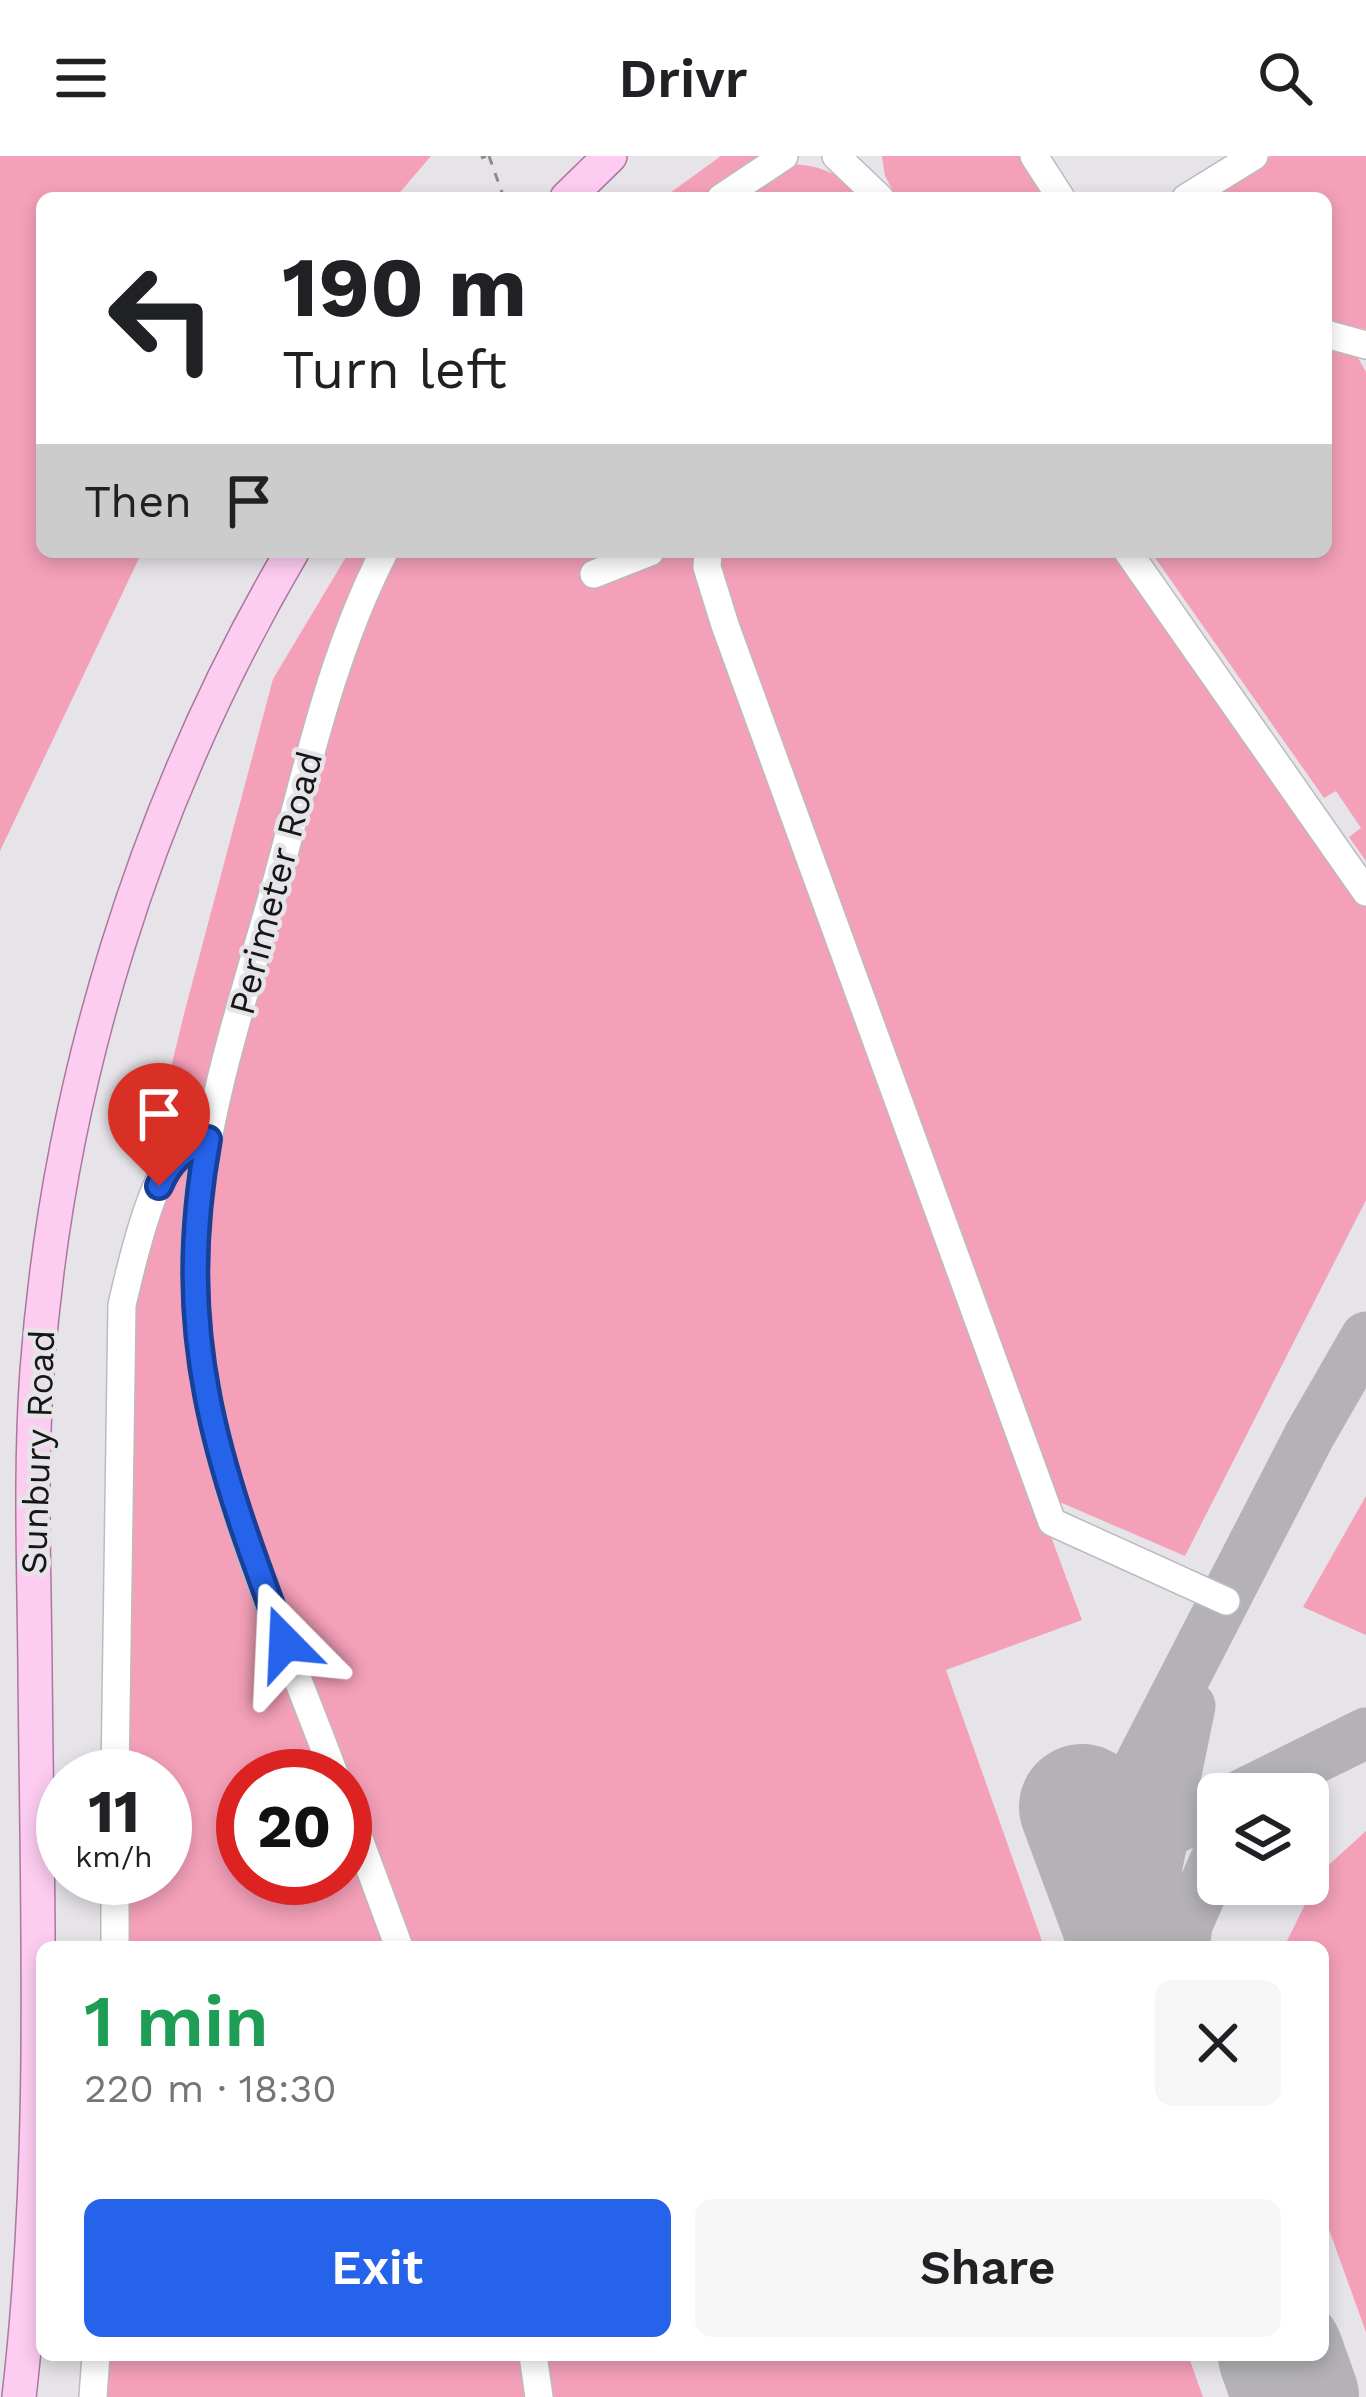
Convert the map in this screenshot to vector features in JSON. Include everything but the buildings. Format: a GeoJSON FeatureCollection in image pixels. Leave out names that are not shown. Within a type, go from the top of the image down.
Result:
{"type":"FeatureCollection","features":[{"type":"Feature","properties":{"kind":"main road"},"geometry":{"type":"LineString","coordinates":[[548,192],[584,156]]}},
{"type":"Feature","properties":{"kind":"main road"},"geometry":{"type":"LineString","coordinates":[[573,192],[610,156]]}},
{"type":"Feature","properties":{"kind":"main road","name":"Sunbury Road"},"geometry":{"type":"LineString","coordinates":[[0,2387],[18,2221],[21,2122],[16,1527],[18,1423],[35,1224],[64,1078],[111,907],[187,716],[269,558]]}},
{"type":"Feature","properties":{"kind":"main road","name":"Sunbury Road"},"geometry":{"type":"LineString","coordinates":[[37,1941],[37,1377],[76,1097],[141,877],[218,688],[289,558]]}},
{"type":"Feature","properties":{"kind":"main road","name":"Sunbury Road"},"geometry":{"type":"LineString","coordinates":[[19,2397],[36,2151]]}},
{"type":"Feature","properties":{"kind":"lane"},"geometry":{"type":"LineString","coordinates":[[731,192],[784,156]]}},
{"type":"Feature","properties":{"kind":"lane"},"geometry":{"type":"LineString","coordinates":[[836,156],[866,192]]}},
{"type":"Feature","properties":{"kind":"lane"},"geometry":{"type":"LineString","coordinates":[[1034,156],[1057,192]]}},
{"type":"Feature","properties":{"kind":"lane"},"geometry":{"type":"LineString","coordinates":[[1196,192],[1254,156]]}},
{"type":"Feature","properties":{"kind":"lane"},"geometry":{"type":"LineString","coordinates":[[1332,336],[1366,345]]}},
{"type":"Feature","properties":{"kind":"lane","name":"Perimeter Road"},"geometry":{"type":"LineString","coordinates":[[325,1749],[235,1510],[206,1402],[194,1288],[196,1230],[208,1139],[333,677],[381,558]]}},
{"type":"Feature","properties":{"kind":"lane"},"geometry":{"type":"LineString","coordinates":[[594,574],[635,558]]}},
{"type":"Feature","properties":{"kind":"lane"},"geometry":{"type":"LineString","coordinates":[[708,558],[725,625],[1052,1522],[1226,1601]]}},
{"type":"Feature","properties":{"kind":"lane"},"geometry":{"type":"LineString","coordinates":[[1132,558],[1366,892]]}},
{"type":"Feature","properties":{"kind":"lane"},"geometry":{"type":"LineString","coordinates":[[115,1749],[122,1305],[135,1251],[169,1162],[208,1139]]}},
{"type":"Feature","properties":{"kind":"lane"},"geometry":{"type":"LineString","coordinates":[[372,1874],[397,1941]]}},
{"type":"Feature","properties":{"kind":"lane"},"geometry":{"type":"LineString","coordinates":[[115,1905],[115,1941]]}},
{"type":"Feature","properties":{"kind":"lane"},"geometry":{"type":"LineString","coordinates":[[93,2397],[96,2361]]}},
{"type":"Feature","properties":{"kind":"lane"},"geometry":{"type":"LineString","coordinates":[[534,2361],[539,2397]]}},
{"type":"Feature","properties":{"kind":"path"},"geometry":{"type":"LineString","coordinates":[[485,157],[501,192]]}},
{"type":"Feature","properties":{"kind":"shaded area"},"geometry":{"type":"Polygon","coordinates":[[[0,156],[431,156],[400,192],[36,192],[36,558],[139,558],[0,851],[0,156]]]}},
{"type":"Feature","properties":{"kind":"shaded area"},"geometry":{"type":"Polygon","coordinates":[[[721,156],[784,156],[790,164],[832,174],[861,192],[671,192],[721,156]]]}},
{"type":"Feature","properties":{"kind":"shaded area"},"geometry":{"type":"Polygon","coordinates":[[[882,156],[1022,156],[1044,192],[894,192],[882,156]]]}},
{"type":"Feature","properties":{"kind":"shaded area"},"geometry":{"type":"Polygon","coordinates":[[[1271,156],[1366,156],[1366,329],[1332,324],[1332,192],[1214,192],[1271,156]]]}},
{"type":"Feature","properties":{"kind":"shaded area"},"geometry":{"type":"Polygon","coordinates":[[[1332,345],[1357,356],[1366,372],[1366,861],[1349,837],[1361,828],[1336,791],[1324,798],[1155,558],[1332,558],[1332,345]]]}},
{"type":"Feature","properties":{"kind":"shaded area"},"geometry":{"type":"Polygon","coordinates":[[[345,558],[1123,558],[1366,905],[1366,1200],[1185,1556],[1034,1491],[1082,1620],[946,1670],[1042,1941],[102,1941],[103,1905],[192,1905],[192,1749],[107,1749],[115,1299],[273,679],[345,558]]]}},
{"type":"Feature","properties":{"kind":"shaded area"},"geometry":{"type":"Polygon","coordinates":[[[1366,1496],[1366,1635],[1303,1607],[1366,1496]]]}},
{"type":"Feature","properties":{"kind":"shaded area"},"geometry":{"type":"Polygon","coordinates":[[[1366,1831],[1366,2332],[1329,2230],[1329,1941],[1287,1941],[1305,1905],[1329,1905],[1329,1865],[1366,1831]]]}},
{"type":"Feature","properties":{"kind":"shaded area"},"geometry":{"type":"Polygon","coordinates":[[[85,2361],[1190,2361],[1203,2397],[82,2397],[85,2361]]]}},
{"type":"Feature","properties":{"kind":"taxiway"},"geometry":{"type":"LineString","coordinates":[[1197,1817],[1103,1864],[1107,1828],[1309,1436],[1366,1337]]}},
{"type":"Feature","properties":{"kind":"taxiway"},"geometry":{"type":"LineString","coordinates":[[1150,1941],[1148,1910],[1190,1706]]}},
{"type":"Feature","properties":{"kind":"taxiway"},"geometry":{"type":"LineString","coordinates":[[1285,1773],[1366,1733]]}},
{"type":"Feature","properties":{"kind":"taxiway"},"geometry":{"type":"LineString","coordinates":[[1185,1941],[1197,1902]]}},
{"type":"Feature","properties":{"kind":"runway"},"geometry":{"type":"LineString","coordinates":[[1082,1807],[1132,1941]]}},
{"type":"Feature","properties":{"kind":"runway"},"geometry":{"type":"LineString","coordinates":[[1283,2361],[1296,2397]]}},
{"type":"Feature","properties":{"kind":"route"},"geometry":{"type":"LineString","coordinates":[[159,1186],[169,1162],[208,1139],[200,1183],[194,1288],[206,1402],[235,1510],[285,1643]]}}]}
